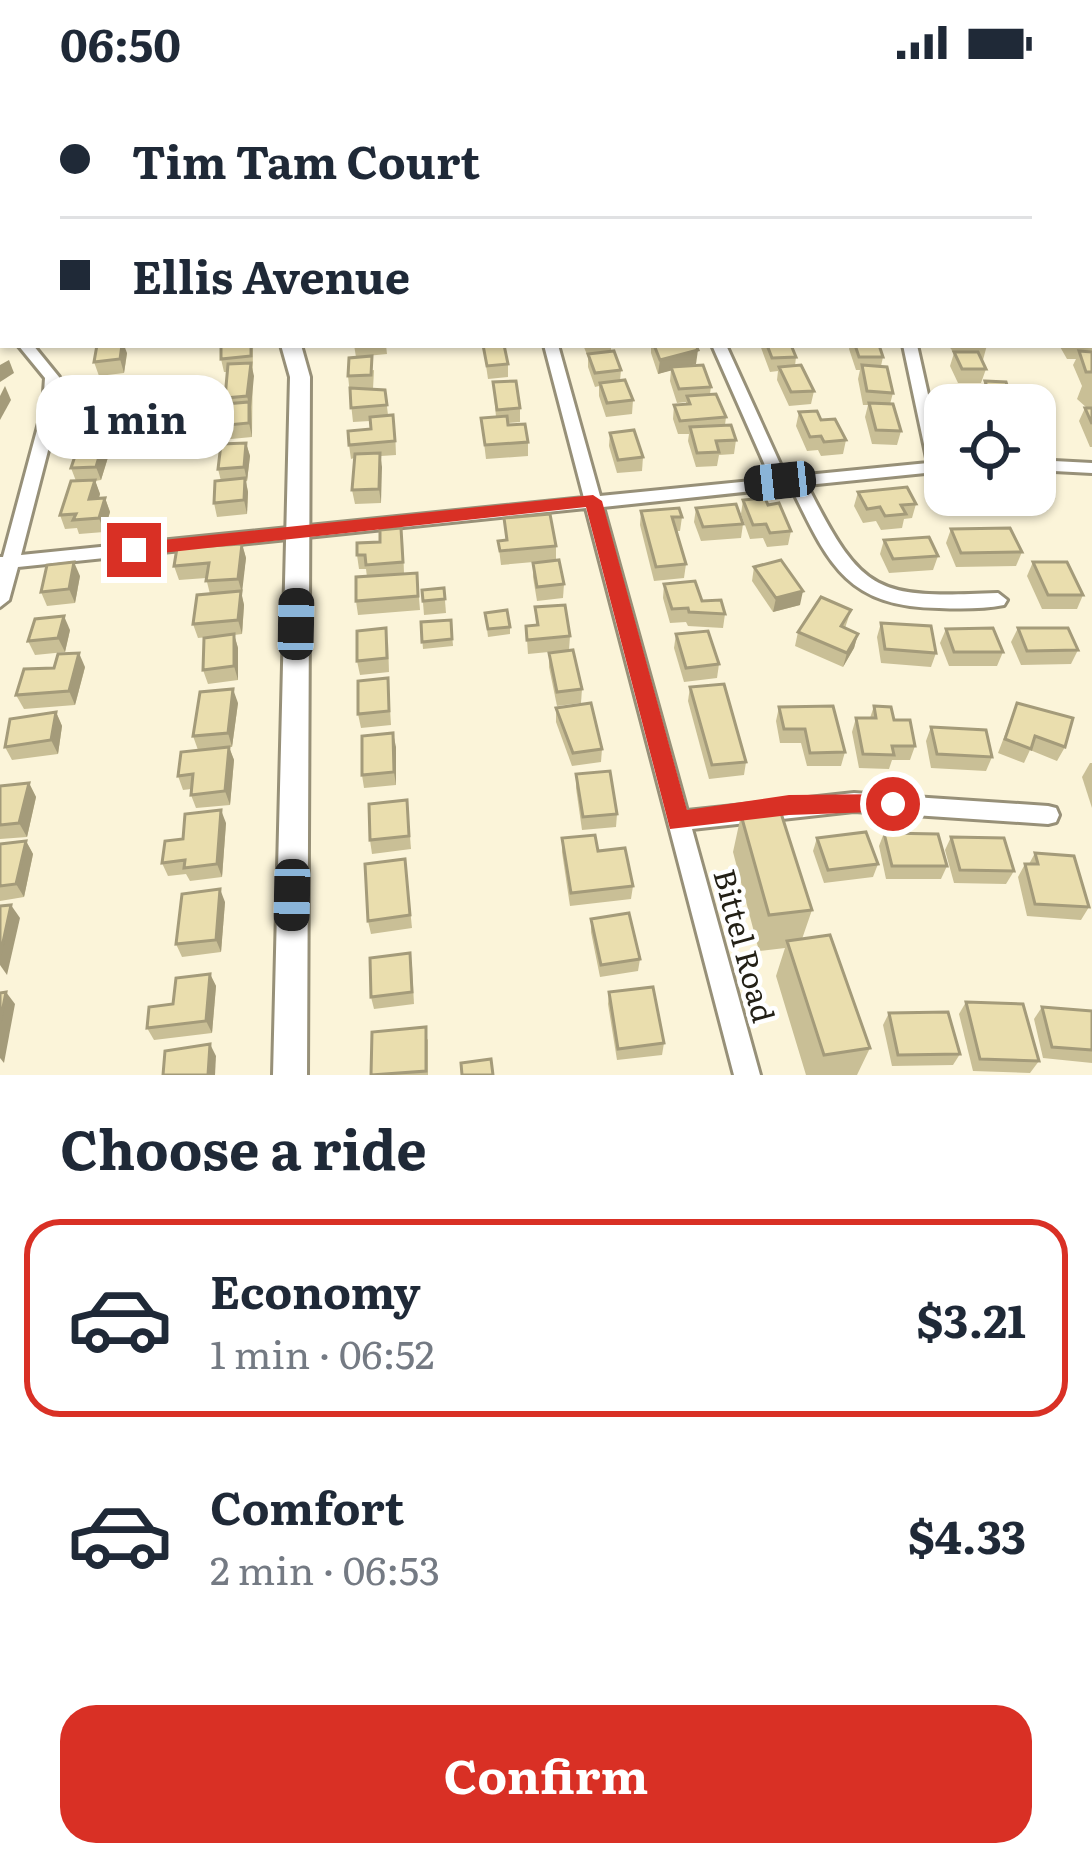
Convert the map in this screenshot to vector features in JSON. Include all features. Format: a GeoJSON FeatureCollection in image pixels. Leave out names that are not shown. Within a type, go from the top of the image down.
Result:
{"type":"FeatureCollection","features":[{"type":"Feature","properties":{"kind":"street"},"geometry":{"type":"LineString","coordinates":[[0,600],[5,562],[51,408],[52,377],[28,348]]}},
{"type":"Feature","properties":{"kind":"street"},"geometry":{"type":"LineString","coordinates":[[290,1075],[299,376],[292,348]]}},
{"type":"Feature","properties":{"kind":"street","name":"Bittel Road"},"geometry":{"type":"LineString","coordinates":[[552,348],[747,1075]]}},
{"type":"Feature","properties":{"kind":"street"},"geometry":{"type":"LineString","coordinates":[[721,348],[788,480],[837,557],[876,595],[915,604],[998,600]]}},
{"type":"Feature","properties":{"kind":"street"},"geometry":{"type":"LineString","coordinates":[[911,348],[924,400]]}},
{"type":"Feature","properties":{"kind":"street"},"geometry":{"type":"LineString","coordinates":[[1056,466],[1092,468]]}},
{"type":"Feature","properties":{"kind":"street"},"geometry":{"type":"LineString","coordinates":[[5,562],[924,468]]}},
{"type":"Feature","properties":{"kind":"street"},"geometry":{"type":"LineString","coordinates":[[678,821],[854,802],[1048,815]]}},
{"type":"Feature","properties":{"kind":"building"},"geometry":{"type":"Polygon","coordinates":[[[96,348],[122,348],[120,359],[94,362],[96,348]]]}},
{"type":"Feature","properties":{"kind":"building"},"geometry":{"type":"Polygon","coordinates":[[[221,348],[251,348],[251,356],[221,359],[221,348]]]}},
{"type":"Feature","properties":{"kind":"building"},"geometry":{"type":"Polygon","coordinates":[[[484,348],[505,348],[508,364],[487,366],[484,348]]]}},
{"type":"Feature","properties":{"kind":"building"},"geometry":{"type":"Polygon","coordinates":[[[655,348],[698,350],[660,360],[655,348]]]}},
{"type":"Feature","properties":{"kind":"building"},"geometry":{"type":"Polygon","coordinates":[[[768,348],[792,348],[796,357],[772,358],[768,348]]]}},
{"type":"Feature","properties":{"kind":"building"},"geometry":{"type":"Polygon","coordinates":[[[856,348],[880,348],[883,357],[859,357],[856,348]]]}},
{"type":"Feature","properties":{"kind":"building"},"geometry":{"type":"Polygon","coordinates":[[[614,351],[621,370],[595,373],[588,354],[614,351]]]}},
{"type":"Feature","properties":{"kind":"building"},"geometry":{"type":"Polygon","coordinates":[[[1079,351],[1092,352],[1092,372],[1086,372],[1079,351]]]}},
{"type":"Feature","properties":{"kind":"building"},"geometry":{"type":"Polygon","coordinates":[[[954,352],[978,352],[986,369],[962,369],[954,352]]]}},
{"type":"Feature","properties":{"kind":"building"},"geometry":{"type":"Polygon","coordinates":[[[372,356],[371,375],[348,376],[349,358],[372,356]]]}},
{"type":"Feature","properties":{"kind":"building"},"geometry":{"type":"Polygon","coordinates":[[[251,363],[247,396],[225,398],[228,364],[251,363]]]}},
{"type":"Feature","properties":{"kind":"building"},"geometry":{"type":"Polygon","coordinates":[[[703,365],[711,387],[679,389],[671,367],[703,365]]]}},
{"type":"Feature","properties":{"kind":"building"},"geometry":{"type":"Polygon","coordinates":[[[801,365],[814,391],[791,392],[779,367],[801,365]]]}},
{"type":"Feature","properties":{"kind":"building"},"geometry":{"type":"Polygon","coordinates":[[[862,365],[887,367],[893,393],[867,391],[862,365]]]}},
{"type":"Feature","properties":{"kind":"building"},"geometry":{"type":"Polygon","coordinates":[[[94,379],[114,379],[106,398],[86,399],[94,379]]]}},
{"type":"Feature","properties":{"kind":"building"},"geometry":{"type":"Polygon","coordinates":[[[625,380],[633,400],[607,403],[600,383],[625,380]]]}},
{"type":"Feature","properties":{"kind":"building"},"geometry":{"type":"Polygon","coordinates":[[[516,381],[520,408],[497,410],[493,382],[516,381]]]}},
{"type":"Feature","properties":{"kind":"building"},"geometry":{"type":"Polygon","coordinates":[[[350,388],[385,390],[387,405],[351,408],[350,388]]]}},
{"type":"Feature","properties":{"kind":"building"},"geometry":{"type":"Polygon","coordinates":[[[716,394],[726,417],[680,421],[674,405],[690,404],[687,396],[716,394]]]}},
{"type":"Feature","properties":{"kind":"building"},"geometry":{"type":"Polygon","coordinates":[[[249,402],[249,423],[175,430],[178,408],[249,402]]]}},
{"type":"Feature","properties":{"kind":"building"},"geometry":{"type":"Polygon","coordinates":[[[869,403],[893,404],[901,431],[876,430],[869,403]]]}},
{"type":"Feature","properties":{"kind":"building"},"geometry":{"type":"Polygon","coordinates":[[[817,411],[821,420],[835,419],[846,440],[824,442],[821,436],[810,437],[799,412],[817,411]]]}},
{"type":"Feature","properties":{"kind":"building"},"geometry":{"type":"Polygon","coordinates":[[[105,414],[100,430],[78,432],[83,416],[105,414]]]}},
{"type":"Feature","properties":{"kind":"building"},"geometry":{"type":"Polygon","coordinates":[[[393,415],[395,441],[349,445],[348,431],[371,429],[370,417],[393,415]]]}},
{"type":"Feature","properties":{"kind":"building"},"geometry":{"type":"Polygon","coordinates":[[[507,416],[508,425],[525,424],[528,442],[485,445],[481,418],[507,416]]]}},
{"type":"Feature","properties":{"kind":"building"},"geometry":{"type":"Polygon","coordinates":[[[731,425],[736,440],[716,441],[719,452],[697,453],[690,427],[731,425]]]}},
{"type":"Feature","properties":{"kind":"building"},"geometry":{"type":"Polygon","coordinates":[[[634,430],[643,457],[618,460],[610,433],[634,430]]]}},
{"type":"Feature","properties":{"kind":"building"},"geometry":{"type":"Polygon","coordinates":[[[104,440],[96,467],[71,468],[80,441],[104,440]]]}},
{"type":"Feature","properties":{"kind":"building"},"geometry":{"type":"Polygon","coordinates":[[[246,443],[244,467],[218,469],[221,444],[246,443]]]}},
{"type":"Feature","properties":{"kind":"building"},"geometry":{"type":"Polygon","coordinates":[[[380,453],[379,489],[352,490],[355,454],[380,453]]]}},
{"type":"Feature","properties":{"kind":"building"},"geometry":{"type":"Polygon","coordinates":[[[245,478],[244,500],[214,503],[215,481],[245,478]]]}},
{"type":"Feature","properties":{"kind":"building"},"geometry":{"type":"Polygon","coordinates":[[[95,480],[89,499],[105,498],[99,518],[73,520],[76,514],[60,515],[71,481],[95,480]]]}},
{"type":"Feature","properties":{"kind":"building"},"geometry":{"type":"Polygon","coordinates":[[[907,487],[916,504],[901,505],[906,514],[885,516],[880,507],[867,509],[858,492],[907,487]]]}},
{"type":"Feature","properties":{"kind":"building"},"geometry":{"type":"Polygon","coordinates":[[[765,498],[768,505],[779,503],[791,531],[770,533],[766,524],[753,525],[743,500],[765,498]]]}},
{"type":"Feature","properties":{"kind":"building"},"geometry":{"type":"Polygon","coordinates":[[[736,504],[743,524],[703,527],[696,508],[736,504]]]}},
{"type":"Feature","properties":{"kind":"building"},"geometry":{"type":"Polygon","coordinates":[[[679,508],[682,517],[672,517],[686,564],[656,567],[641,511],[679,508]]]}},
{"type":"Feature","properties":{"kind":"building"},"geometry":{"type":"Polygon","coordinates":[[[550,514],[556,546],[500,551],[498,541],[507,540],[504,518],[550,514]]]}},
{"type":"Feature","properties":{"kind":"building"},"geometry":{"type":"Polygon","coordinates":[[[401,528],[403,562],[366,565],[365,555],[357,555],[357,543],[380,542],[380,530],[401,528]]]}},
{"type":"Feature","properties":{"kind":"building"},"geometry":{"type":"Polygon","coordinates":[[[1010,528],[1022,552],[961,553],[951,529],[1010,528]]]}},
{"type":"Feature","properties":{"kind":"building"},"geometry":{"type":"Polygon","coordinates":[[[929,537],[938,556],[893,559],[884,540],[929,537]]]}},
{"type":"Feature","properties":{"kind":"building"},"geometry":{"type":"Polygon","coordinates":[[[242,544],[238,579],[206,581],[209,563],[174,566],[177,548],[242,544]]]}},
{"type":"Feature","properties":{"kind":"building"},"geometry":{"type":"Polygon","coordinates":[[[559,560],[564,584],[537,587],[533,563],[559,560]]]}},
{"type":"Feature","properties":{"kind":"building"},"geometry":{"type":"Polygon","coordinates":[[[781,560],[803,591],[776,598],[754,567],[781,560]]]}},
{"type":"Feature","properties":{"kind":"building"},"geometry":{"type":"Polygon","coordinates":[[[74,562],[69,589],[41,592],[47,565],[74,562]]]}},
{"type":"Feature","properties":{"kind":"building"},"geometry":{"type":"Polygon","coordinates":[[[1033,562],[1067,562],[1083,595],[1048,595],[1033,562]]]}},
{"type":"Feature","properties":{"kind":"building"},"geometry":{"type":"Polygon","coordinates":[[[417,573],[418,596],[356,601],[356,577],[417,573]]]}},
{"type":"Feature","properties":{"kind":"building"},"geometry":{"type":"Polygon","coordinates":[[[695,581],[702,601],[721,600],[725,614],[672,609],[664,584],[695,581]]]}},
{"type":"Feature","properties":{"kind":"building"},"geometry":{"type":"Polygon","coordinates":[[[444,588],[445,599],[423,601],[422,590],[444,588]]]}},
{"type":"Feature","properties":{"kind":"building"},"geometry":{"type":"Polygon","coordinates":[[[241,591],[238,620],[193,624],[197,595],[241,591]]]}},
{"type":"Feature","properties":{"kind":"building"},"geometry":{"type":"Polygon","coordinates":[[[821,597],[851,610],[841,626],[858,634],[847,653],[798,632],[821,597]]]}},
{"type":"Feature","properties":{"kind":"building"},"geometry":{"type":"Polygon","coordinates":[[[565,605],[570,636],[527,640],[526,626],[538,625],[535,607],[565,605]]]}},
{"type":"Feature","properties":{"kind":"building"},"geometry":{"type":"Polygon","coordinates":[[[507,610],[510,627],[488,629],[485,613],[507,610]]]}},
{"type":"Feature","properties":{"kind":"building"},"geometry":{"type":"Polygon","coordinates":[[[64,616],[58,638],[28,641],[35,619],[64,616]]]}},
{"type":"Feature","properties":{"kind":"building"},"geometry":{"type":"Polygon","coordinates":[[[451,620],[452,639],[422,642],[421,622],[451,620]]]}},
{"type":"Feature","properties":{"kind":"building"},"geometry":{"type":"Polygon","coordinates":[[[881,623],[931,626],[936,653],[885,649],[881,623]]]}},
{"type":"Feature","properties":{"kind":"building"},"geometry":{"type":"Polygon","coordinates":[[[386,628],[387,658],[357,661],[357,631],[386,628]]]}},
{"type":"Feature","properties":{"kind":"building"},"geometry":{"type":"Polygon","coordinates":[[[993,628],[1003,652],[954,652],[946,629],[993,628]]]}},
{"type":"Feature","properties":{"kind":"building"},"geometry":{"type":"Polygon","coordinates":[[[1018,628],[1068,628],[1078,650],[1027,651],[1018,628]]]}},
{"type":"Feature","properties":{"kind":"building"},"geometry":{"type":"Polygon","coordinates":[[[708,631],[719,664],[686,668],[676,634],[708,631]]]}},
{"type":"Feature","properties":{"kind":"building"},"geometry":{"type":"Polygon","coordinates":[[[234,634],[234,666],[203,670],[204,638],[234,634]]]}},
{"type":"Feature","properties":{"kind":"building"},"geometry":{"type":"Polygon","coordinates":[[[573,650],[582,689],[557,692],[549,653],[573,650]]]}},
{"type":"Feature","properties":{"kind":"building"},"geometry":{"type":"Polygon","coordinates":[[[79,653],[69,691],[16,695],[24,669],[54,668],[58,654],[79,653]]]}},
{"type":"Feature","properties":{"kind":"building"},"geometry":{"type":"Polygon","coordinates":[[[388,678],[389,711],[358,714],[358,681],[388,678]]]}},
{"type":"Feature","properties":{"kind":"building"},"geometry":{"type":"Polygon","coordinates":[[[724,684],[746,762],[712,765],[690,687],[724,684]]]}},
{"type":"Feature","properties":{"kind":"building"},"geometry":{"type":"Polygon","coordinates":[[[233,689],[228,733],[193,736],[200,692],[233,689]]]}},
{"type":"Feature","properties":{"kind":"building"},"geometry":{"type":"Polygon","coordinates":[[[591,703],[602,749],[573,753],[556,708],[591,703]]]}},
{"type":"Feature","properties":{"kind":"building"},"geometry":{"type":"Polygon","coordinates":[[[1017,703],[1073,718],[1065,747],[1035,736],[1031,749],[1005,739],[1017,703]]]}},
{"type":"Feature","properties":{"kind":"building"},"geometry":{"type":"Polygon","coordinates":[[[833,706],[845,752],[810,753],[805,729],[784,729],[779,707],[833,706]]]}},
{"type":"Feature","properties":{"kind":"building"},"geometry":{"type":"Polygon","coordinates":[[[874,706],[891,707],[894,720],[910,720],[915,746],[892,746],[894,755],[863,754],[856,718],[876,718],[874,706]]]}},
{"type":"Feature","properties":{"kind":"building"},"geometry":{"type":"Polygon","coordinates":[[[56,712],[51,740],[5,747],[10,719],[56,712]]]}},
{"type":"Feature","properties":{"kind":"building"},"geometry":{"type":"Polygon","coordinates":[[[931,727],[986,730],[992,757],[937,754],[931,727]]]}},
{"type":"Feature","properties":{"kind":"building"},"geometry":{"type":"Polygon","coordinates":[[[393,733],[394,772],[362,775],[362,736],[393,733]]]}},
{"type":"Feature","properties":{"kind":"building"},"geometry":{"type":"Polygon","coordinates":[[[229,747],[225,791],[191,795],[193,774],[178,776],[181,752],[229,747]]]}},
{"type":"Feature","properties":{"kind":"building"},"geometry":{"type":"Polygon","coordinates":[[[610,771],[617,814],[583,817],[576,774],[610,771]]]}},
{"type":"Feature","properties":{"kind":"building"},"geometry":{"type":"Polygon","coordinates":[[[29,783],[19,823],[0,825],[0,786],[29,783]]]}},
{"type":"Feature","properties":{"kind":"building"},"geometry":{"type":"Polygon","coordinates":[[[407,800],[409,836],[370,840],[369,804],[407,800]]]}},
{"type":"Feature","properties":{"kind":"building"},"geometry":{"type":"Polygon","coordinates":[[[221,810],[217,864],[184,868],[185,860],[162,863],[165,841],[183,839],[185,814],[221,810]]]}},
{"type":"Feature","properties":{"kind":"building"},"geometry":{"type":"Polygon","coordinates":[[[780,810],[812,910],[769,915],[741,815],[780,810]]]}},
{"type":"Feature","properties":{"kind":"building"},"geometry":{"type":"Polygon","coordinates":[[[866,832],[878,864],[828,870],[817,838],[866,832]]]}},
{"type":"Feature","properties":{"kind":"building"},"geometry":{"type":"Polygon","coordinates":[[[884,833],[938,834],[947,866],[892,866],[884,833]]]}},
{"type":"Feature","properties":{"kind":"building"},"geometry":{"type":"Polygon","coordinates":[[[595,835],[598,851],[625,848],[633,886],[571,893],[562,838],[595,835]]]}},
{"type":"Feature","properties":{"kind":"building"},"geometry":{"type":"Polygon","coordinates":[[[951,837],[1004,838],[1014,871],[960,870],[951,837]]]}},
{"type":"Feature","properties":{"kind":"building"},"geometry":{"type":"Polygon","coordinates":[[[26,841],[16,884],[0,886],[0,844],[26,841]]]}},
{"type":"Feature","properties":{"kind":"building"},"geometry":{"type":"Polygon","coordinates":[[[1035,853],[1074,856],[1089,907],[1035,904],[1025,864],[1038,864],[1035,853]]]}},
{"type":"Feature","properties":{"kind":"building"},"geometry":{"type":"Polygon","coordinates":[[[405,859],[410,915],[368,921],[365,864],[405,859]]]}},
{"type":"Feature","properties":{"kind":"building"},"geometry":{"type":"Polygon","coordinates":[[[220,889],[216,940],[176,944],[182,894],[220,889]]]}},
{"type":"Feature","properties":{"kind":"building"},"geometry":{"type":"Polygon","coordinates":[[[11,905],[0,956],[0,906],[11,905]]]}},
{"type":"Feature","properties":{"kind":"building"},"geometry":{"type":"Polygon","coordinates":[[[629,913],[640,959],[601,965],[591,919],[629,913]]]}},
{"type":"Feature","properties":{"kind":"building"},"geometry":{"type":"Polygon","coordinates":[[[830,935],[870,1048],[824,1055],[787,941],[830,935]]]}},
{"type":"Feature","properties":{"kind":"building"},"geometry":{"type":"Polygon","coordinates":[[[410,953],[412,992],[371,997],[370,958],[410,953]]]}},
{"type":"Feature","properties":{"kind":"building"},"geometry":{"type":"Polygon","coordinates":[[[210,974],[206,1021],[147,1028],[149,1007],[173,1004],[176,978],[210,974]]]}},
{"type":"Feature","properties":{"kind":"building"},"geometry":{"type":"Polygon","coordinates":[[[653,987],[664,1043],[618,1049],[609,992],[653,987]]]}},
{"type":"Feature","properties":{"kind":"building"},"geometry":{"type":"Polygon","coordinates":[[[966,1002],[1023,1004],[1039,1061],[980,1059],[966,1002]]]}},
{"type":"Feature","properties":{"kind":"building"},"geometry":{"type":"Polygon","coordinates":[[[1042,1007],[1092,1011],[1092,1050],[1052,1047],[1042,1007]]]}},
{"type":"Feature","properties":{"kind":"building"},"geometry":{"type":"Polygon","coordinates":[[[948,1012],[960,1054],[898,1055],[889,1013],[948,1012]]]}},
{"type":"Feature","properties":{"kind":"building"},"geometry":{"type":"Polygon","coordinates":[[[426,1027],[426,1071],[371,1075],[372,1032],[426,1027]]]}},
{"type":"Feature","properties":{"kind":"building"},"geometry":{"type":"Polygon","coordinates":[[[210,1044],[208,1075],[163,1075],[165,1051],[210,1044]]]}},
{"type":"Feature","properties":{"kind":"building"},"geometry":{"type":"Polygon","coordinates":[[[491,1059],[493,1075],[462,1075],[461,1063],[491,1059]]]}},
{"type":"Feature","properties":{"kind":"route"},"geometry":{"type":"LineString","coordinates":[[134,550],[593,501],[678,821],[789,805],[893,804]]}}]}
